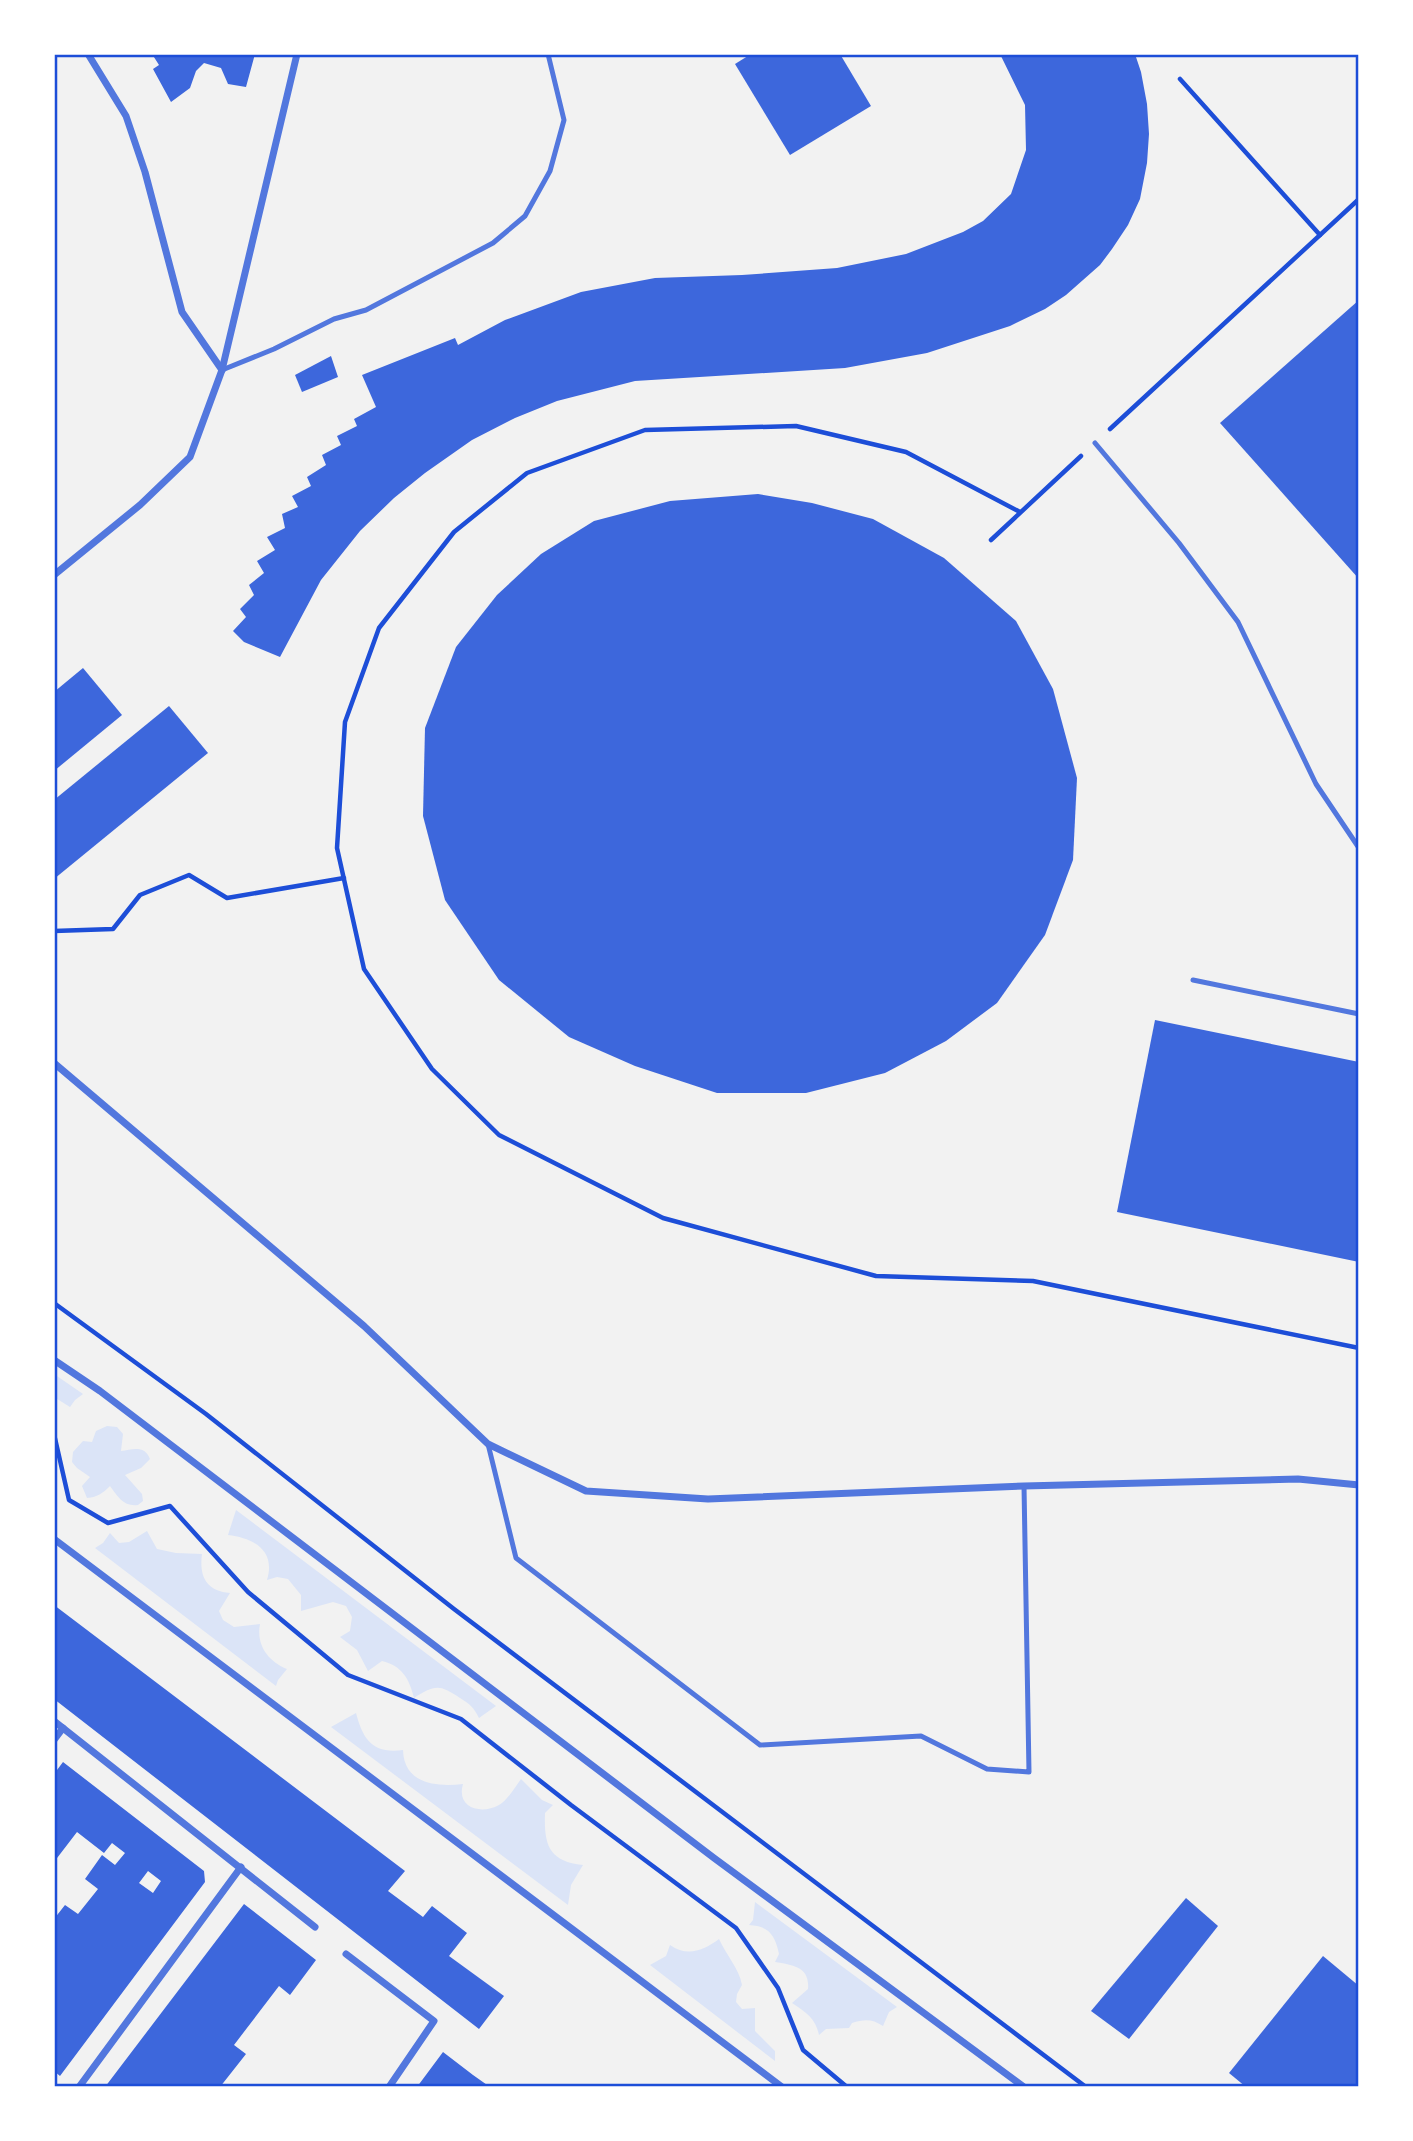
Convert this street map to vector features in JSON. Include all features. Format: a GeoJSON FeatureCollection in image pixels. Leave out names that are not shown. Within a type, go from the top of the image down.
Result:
{"type":"FeatureCollection","features":[{"type":"Feature","properties":{"kind":"street"},"geometry":{"type":"LineString","coordinates":[[89,54],[126,116],[145,172],[181,312],[222,370]]}},
{"type":"Feature","properties":{"kind":"street"},"geometry":{"type":"LineString","coordinates":[[54,575],[139,505],[190,457],[222,370],[298,54]]}},
{"type":"Feature","properties":{"kind":"street"},"geometry":{"type":"LineString","coordinates":[[54,1063],[364,1326],[488,1444],[586,1491],[708,1499],[1024,1486],[1298,1479],[1359,1485]]}},
{"type":"Feature","properties":{"kind":"street"},"geometry":{"type":"LineString","coordinates":[[54,1360],[100,1391],[714,1858],[1024,2087]]}},
{"type":"Feature","properties":{"kind":"street"},"geometry":{"type":"LineString","coordinates":[[54,1539],[782,2087]]}},
{"type":"Feature","properties":{"kind":"street"},"geometry":{"type":"LineString","coordinates":[[54,1721],[315,1927]]}},
{"type":"Feature","properties":{"kind":"street"},"geometry":{"type":"LineString","coordinates":[[54,1740],[63,1728]]}},
{"type":"Feature","properties":{"kind":"street"},"geometry":{"type":"LineString","coordinates":[[79,2087],[241,1867]]}},
{"type":"Feature","properties":{"kind":"street"},"geometry":{"type":"LineString","coordinates":[[346,1954],[434,2021],[389,2087]]}},
{"type":"Feature","properties":{"kind":"lane"},"geometry":{"type":"LineString","coordinates":[[222,370],[274,349],[334,319],[366,310],[493,243],[525,216],[550,171],[564,120],[548,54]]}},
{"type":"Feature","properties":{"kind":"lane"},"geometry":{"type":"LineString","coordinates":[[1095,443],[1179,543],[1238,622],[1316,784],[1359,848]]}},
{"type":"Feature","properties":{"kind":"lane"},"geometry":{"type":"LineString","coordinates":[[1193,979],[1359,1014]]}},
{"type":"Feature","properties":{"kind":"lane"},"geometry":{"type":"LineString","coordinates":[[488,1444],[516,1558],[760,1745],[921,1736],[987,1769],[1029,1772],[1024,1486]]}},
{"type":"Feature","properties":{"kind":"path"},"geometry":{"type":"LineString","coordinates":[[1180,79],[1320,235]]}},
{"type":"Feature","properties":{"kind":"path"},"geometry":{"type":"LineString","coordinates":[[990,540],[1359,199]]}},
{"type":"Feature","properties":{"kind":"path"},"geometry":{"type":"LineString","coordinates":[[1020,512],[906,452],[796,426],[645,430],[527,473],[454,532],[379,628],[345,722],[337,848],[364,969],[432,1069],[499,1135],[663,1218],[876,1276],[1033,1281],[1359,1348]]}},
{"type":"Feature","properties":{"kind":"path"},"geometry":{"type":"LineString","coordinates":[[54,931],[113,929],[140,895],[189,875],[228,898],[344,878]]}},
{"type":"Feature","properties":{"kind":"path"},"geometry":{"type":"LineString","coordinates":[[54,1303],[206,1415],[454,1609],[1086,2087]]}},
{"type":"Feature","properties":{"kind":"path"},"geometry":{"type":"LineString","coordinates":[[54,1434],[68,1500],[108,1523],[170,1506],[247,1592],[348,1675],[461,1719],[736,1928],[779,1988],[803,2050],[847,2087]]}},
{"type":"Feature","properties":{"kind":"shaded area"},"geometry":{"type":"Polygon","coordinates":[[[54,1374],[83,1394],[70,1407],[54,1397],[54,1374]]]}},
{"type":"Feature","properties":{"kind":"shaded area"},"geometry":{"type":"Polygon","coordinates":[[[107,1426],[117,1427],[123,1434],[121,1451],[142,1450],[150,1459],[141,1468],[125,1475],[142,1494],[143,1501],[138,1505],[125,1503],[110,1486],[100,1494],[87,1498],[82,1486],[90,1477],[72,1462],[73,1452],[83,1441],[92,1442],[96,1431],[107,1426]]]}},
{"type":"Feature","properties":{"kind":"shaded area"},"geometry":{"type":"Polygon","coordinates":[[[236,1510],[496,1706],[479,1718],[466,1702],[442,1688],[432,1689],[414,1698],[404,1674],[389,1663],[382,1661],[368,1671],[357,1650],[340,1637],[350,1631],[352,1617],[346,1606],[333,1602],[301,1611],[301,1595],[288,1579],[277,1577],[267,1580],[268,1561],[261,1548],[246,1539],[228,1535],[236,1510]]]}},
{"type":"Feature","properties":{"kind":"shaded area"},"geometry":{"type":"Polygon","coordinates":[[[147,1531],[157,1549],[202,1554],[202,1569],[206,1581],[215,1589],[230,1593],[219,1611],[223,1620],[234,1627],[260,1624],[260,1639],[265,1651],[274,1662],[287,1669],[276,1686],[95,1548],[103,1543],[110,1533],[119,1543],[129,1542],[147,1531]]]}},
{"type":"Feature","properties":{"kind":"shaded area"},"geometry":{"type":"Polygon","coordinates":[[[356,1713],[362,1731],[371,1743],[384,1750],[403,1750],[409,1770],[423,1781],[442,1785],[463,1784],[463,1799],[472,1807],[485,1809],[499,1805],[521,1779],[542,1800],[553,1805],[545,1813],[547,1842],[555,1855],[562,1860],[583,1865],[571,1885],[568,1905],[331,1727],[356,1713]]]}},
{"type":"Feature","properties":{"kind":"shaded area"},"geometry":{"type":"Polygon","coordinates":[[[755,1902],[897,2007],[889,2012],[883,2026],[872,2021],[861,2021],[852,2023],[849,2028],[826,2029],[819,2035],[810,2016],[792,2003],[808,1989],[806,1976],[799,1968],[775,1962],[779,1954],[773,1937],[762,1927],[749,1925],[753,1920],[755,1902]]]}},
{"type":"Feature","properties":{"kind":"shaded area"},"geometry":{"type":"Polygon","coordinates":[[[719,1939],[742,1985],[736,2002],[742,2009],[755,2008],[755,2031],[775,2051],[775,2061],[650,1965],[666,1956],[670,1945],[689,1952],[707,1947],[719,1939]]]}},
{"type":"Feature","properties":{"kind":"building"},"geometry":{"type":"Polygon","coordinates":[[[152,54],[255,54],[246,87],[228,84],[221,68],[204,63],[196,71],[190,88],[171,102],[153,69],[159,65],[152,54]]]}},
{"type":"Feature","properties":{"kind":"building"},"geometry":{"type":"Polygon","coordinates":[[[751,54],[840,54],[871,106],[790,155],[735,64],[751,54]]]}},
{"type":"Feature","properties":{"kind":"building"},"geometry":{"type":"Polygon","coordinates":[[[1000,54],[1135,54],[1141,72],[1149,134],[1140,199],[1128,225],[1100,265],[1066,295],[1010,326],[927,353],[845,368],[635,381],[557,401],[472,440],[394,498],[360,531],[321,580],[280,657],[244,642],[233,631],[246,617],[240,609],[254,595],[249,585],[264,573],[257,561],[275,550],[267,537],[285,528],[282,514],[298,507],[292,496],[311,486],[307,477],[326,465],[322,455],[341,445],[337,436],[357,426],[354,419],[376,407],[362,375],[455,338],[458,345],[505,320],[581,292],[655,278],[837,268],[906,254],[963,232],[983,221],[1011,194],[1026,150],[1025,105],[1000,54]]]}},
{"type":"Feature","properties":{"kind":"building"},"geometry":{"type":"Polygon","coordinates":[[[1359,300],[1359,579],[1220,423],[1359,300]]]}},
{"type":"Feature","properties":{"kind":"building"},"geometry":{"type":"Polygon","coordinates":[[[331,356],[338,377],[302,392],[295,375],[331,356]]]}},
{"type":"Feature","properties":{"kind":"building"},"geometry":{"type":"Polygon","coordinates":[[[758,494],[812,503],[873,519],[944,558],[1016,621],[1053,689],[1077,778],[1073,860],[1045,935],[997,1003],[946,1041],[885,1073],[806,1093],[717,1093],[635,1066],[569,1037],[499,980],[445,900],[423,816],[425,728],[456,647],[497,595],[541,554],[594,521],[670,501],[758,494]]]}},
{"type":"Feature","properties":{"kind":"building"},"geometry":{"type":"Polygon","coordinates":[[[83,668],[122,715],[54,771],[54,692],[83,668]]]}},
{"type":"Feature","properties":{"kind":"building"},"geometry":{"type":"Polygon","coordinates":[[[169,706],[208,753],[54,879],[54,800],[169,706]]]}},
{"type":"Feature","properties":{"kind":"building"},"geometry":{"type":"Polygon","coordinates":[[[1155,1020],[1359,1062],[1359,1262],[1117,1212],[1155,1020]]]}},
{"type":"Feature","properties":{"kind":"building"},"geometry":{"type":"Polygon","coordinates":[[[54,1605],[405,1871],[388,1891],[423,1917],[432,1906],[467,1933],[449,1956],[504,1996],[479,2029],[54,1699],[54,1605]]]}},
{"type":"Feature","properties":{"kind":"building"},"geometry":{"type":"Polygon","coordinates":[[[63,1762],[204,1871],[205,1882],[60,2076],[54,2071],[54,1919],[65,1905],[78,1914],[98,1889],[85,1879],[102,1855],[115,1865],[125,1853],[112,1843],[104,1853],[77,1832],[54,1862],[54,1774],[63,1762]],[[148,1871],[139,1883],[153,1893],[161,1881],[148,1871]]]}},
{"type":"Feature","properties":{"kind":"building"},"geometry":{"type":"Polygon","coordinates":[[[1186,1898],[1218,1926],[1129,2039],[1091,2011],[1186,1898]]]}},
{"type":"Feature","properties":{"kind":"building"},"geometry":{"type":"Polygon","coordinates":[[[244,1904],[316,1960],[290,1995],[279,1986],[234,2045],[246,2054],[220,2087],[105,2087],[244,1904]]]}},
{"type":"Feature","properties":{"kind":"building"},"geometry":{"type":"Polygon","coordinates":[[[1323,1956],[1359,1986],[1359,2087],[1246,2087],[1229,2073],[1323,1956]]]}},
{"type":"Feature","properties":{"kind":"building"},"geometry":{"type":"Polygon","coordinates":[[[443,2052],[473,2075],[490,2087],[417,2087],[443,2052]]]}}]}
